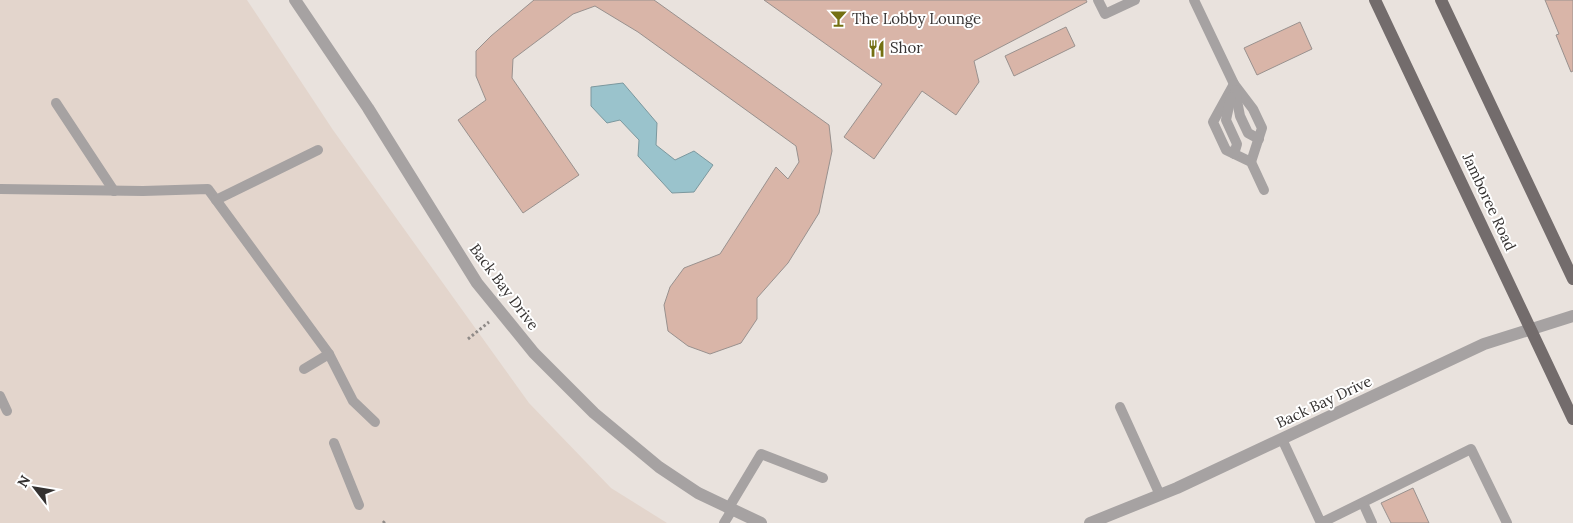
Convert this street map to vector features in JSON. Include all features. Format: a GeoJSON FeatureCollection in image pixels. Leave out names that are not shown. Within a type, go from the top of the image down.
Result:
{"type":"FeatureCollection","features":[{"type":"Feature","properties":{"kind":"main road","name":"Jamboree Road"},"geometry":{"type":"LineString","coordinates":[[1375,0],[1573,419]]}},
{"type":"Feature","properties":{"kind":"main road"},"geometry":{"type":"LineString","coordinates":[[1441,0],[1573,279]]}},
{"type":"Feature","properties":{"kind":"street","name":"Back Bay Drive"},"geometry":{"type":"LineString","coordinates":[[294,0],[368,108],[477,282],[534,353],[594,413],[659,467],[698,492],[761,523]]}},
{"type":"Feature","properties":{"kind":"street","name":"Back Bay Drive"},"geometry":{"type":"LineString","coordinates":[[1090,523],[1160,495],[1484,344],[1573,316]]}},
{"type":"Feature","properties":{"kind":"lane"},"geometry":{"type":"LineString","coordinates":[[1098,0],[1105,14],[1135,0]]}},
{"type":"Feature","properties":{"kind":"lane"},"geometry":{"type":"LineString","coordinates":[[1194,0],[1234,84],[1253,109],[1262,128],[1251,162]]}},
{"type":"Feature","properties":{"kind":"lane"},"geometry":{"type":"LineString","coordinates":[[1234,84],[1226,120],[1237,144],[1234,154],[1251,162],[1264,190]]}},
{"type":"Feature","properties":{"kind":"lane"},"geometry":{"type":"LineString","coordinates":[[56,103],[114,191]]}},
{"type":"Feature","properties":{"kind":"lane"},"geometry":{"type":"LineString","coordinates":[[216,200],[318,150]]}},
{"type":"Feature","properties":{"kind":"lane"},"geometry":{"type":"LineString","coordinates":[[0,189],[114,191],[208,189],[329,354],[353,401],[375,422]]}},
{"type":"Feature","properties":{"kind":"lane"},"geometry":{"type":"LineString","coordinates":[[304,370],[329,354]]}},
{"type":"Feature","properties":{"kind":"lane"},"geometry":{"type":"LineString","coordinates":[[0,396],[8,410]]}},
{"type":"Feature","properties":{"kind":"lane"},"geometry":{"type":"LineString","coordinates":[[1120,407],[1160,495]]}},
{"type":"Feature","properties":{"kind":"lane"},"geometry":{"type":"LineString","coordinates":[[1282,439],[1321,523],[1471,449],[1507,523]]}},
{"type":"Feature","properties":{"kind":"lane"},"geometry":{"type":"LineString","coordinates":[[334,443],[360,505]]}},
{"type":"Feature","properties":{"kind":"lane"},"geometry":{"type":"LineString","coordinates":[[724,523],[761,454],[823,478]]}},
{"type":"Feature","properties":{"kind":"lane"},"geometry":{"type":"LineString","coordinates":[[1363,503],[1372,523]]}},
{"type":"Feature","properties":{"kind":"path"},"geometry":{"type":"LineString","coordinates":[[468,339],[500,312]]}},
{"type":"Feature","properties":{"kind":"shaded area"},"geometry":{"type":"Polygon","coordinates":[[[0,0],[247,0],[333,130],[529,403],[611,488],[667,523],[0,523],[0,0]]]}},
{"type":"Feature","properties":{"kind":"water"},"geometry":{"type":"Polygon","coordinates":[[[623,83],[657,123],[656,145],[675,160],[694,151],[713,165],[694,192],[672,193],[638,156],[639,140],[620,120],[607,123],[591,106],[591,87],[623,83]]]}},
{"type":"Feature","properties":{"kind":"building"},"geometry":{"type":"Polygon","coordinates":[[[534,0],[654,0],[829,125],[832,151],[819,213],[788,263],[757,298],[757,319],[741,343],[710,354],[688,346],[668,331],[664,305],[670,287],[684,268],[720,254],[776,167],[788,179],[799,162],[796,146],[638,32],[595,6],[573,14],[513,59],[512,78],[579,175],[523,213],[458,120],[486,100],[476,76],[476,51],[534,0]]]}},
{"type":"Feature","properties":{"kind":"building"},"geometry":{"type":"Polygon","coordinates":[[[764,0],[1086,0],[1087,2],[974,61],[979,82],[956,115],[922,91],[874,159],[844,137],[882,84],[764,0]]]}},
{"type":"Feature","properties":{"kind":"building"},"geometry":{"type":"Polygon","coordinates":[[[1545,0],[1573,0],[1573,71],[1571,72],[1556,35],[1559,34],[1545,0]]]}},
{"type":"Feature","properties":{"kind":"building"},"geometry":{"type":"Polygon","coordinates":[[[1300,22],[1312,49],[1257,75],[1244,48],[1300,22]]]}},
{"type":"Feature","properties":{"kind":"building"},"geometry":{"type":"Polygon","coordinates":[[[1066,27],[1075,46],[1014,76],[1005,56],[1066,27]]]}},
{"type":"Feature","properties":{"kind":"building"},"geometry":{"type":"Polygon","coordinates":[[[1413,488],[1429,523],[1391,523],[1381,503],[1413,488]]]}},
{"type":"Feature","properties":{"kind":"place","name":"The Lobby Lounge"},"geometry":{"type":"Point","coordinates":[838,19]}},
{"type":"Feature","properties":{"kind":"place","name":"Shor"},"geometry":{"type":"Point","coordinates":[876,48]}}]}
